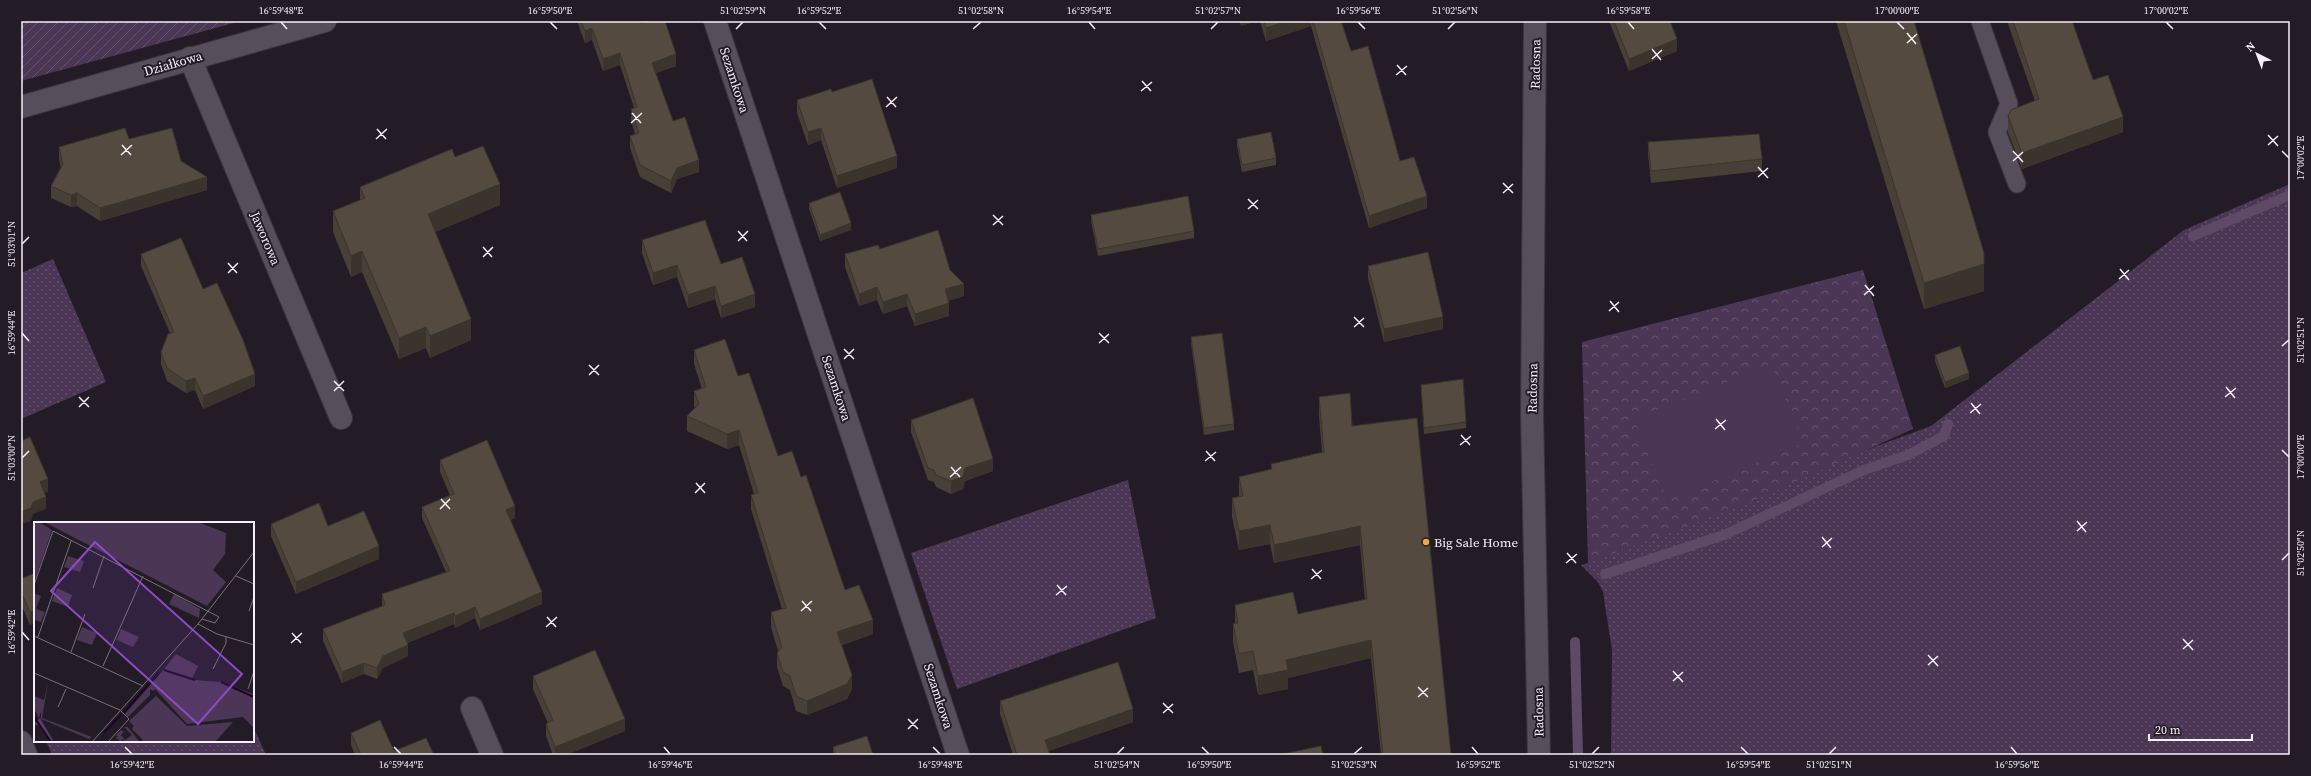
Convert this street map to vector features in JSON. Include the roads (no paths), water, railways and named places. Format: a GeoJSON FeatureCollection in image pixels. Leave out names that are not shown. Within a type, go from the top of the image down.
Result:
{"type":"FeatureCollection","features":[{"type":"Feature","properties":{"kind":"street","name":"Działkowa"},"geometry":{"type":"LineString","coordinates":[[21,107],[325,21]]}},
{"type":"Feature","properties":{"kind":"street","name":"Sezamkowa"},"geometry":{"type":"LineString","coordinates":[[715,21],[958,755]]}},
{"type":"Feature","properties":{"kind":"street","name":"Radosna"},"geometry":{"type":"LineString","coordinates":[[1535,21],[1532,414],[1539,755]]}},
{"type":"Feature","properties":{"kind":"street","name":"Jaworowa"},"geometry":{"type":"LineString","coordinates":[[190,58],[341,418]]}},
{"type":"Feature","properties":{"kind":"street"},"geometry":{"type":"LineString","coordinates":[[472,708],[492,755]]}},
{"type":"Feature","properties":{"kind":"street"},"geometry":{"type":"LineString","coordinates":[[21,742],[26,755]]}},
{"type":"Feature","properties":{"kind":"lane"},"geometry":{"type":"LineString","coordinates":[[1980,21],[2009,104],[1997,132],[2017,184]]}},
{"type":"Feature","properties":{"kind":"waterway"},"geometry":{"type":"LineString","coordinates":[[2193,236],[2290,195]]}},
{"type":"Feature","properties":{"kind":"waterway"},"geometry":{"type":"LineString","coordinates":[[1605,574],[1724,535],[1864,470],[1908,455],[1944,436],[1948,424]]}},
{"type":"Feature","properties":{"kind":"waterway"},"geometry":{"type":"LineString","coordinates":[[1575,642],[1578,755]]}},
{"type":"Feature","properties":{"kind":"place","name":"Big Sale Home"},"geometry":{"type":"Point","coordinates":[1426,542]}}]}
